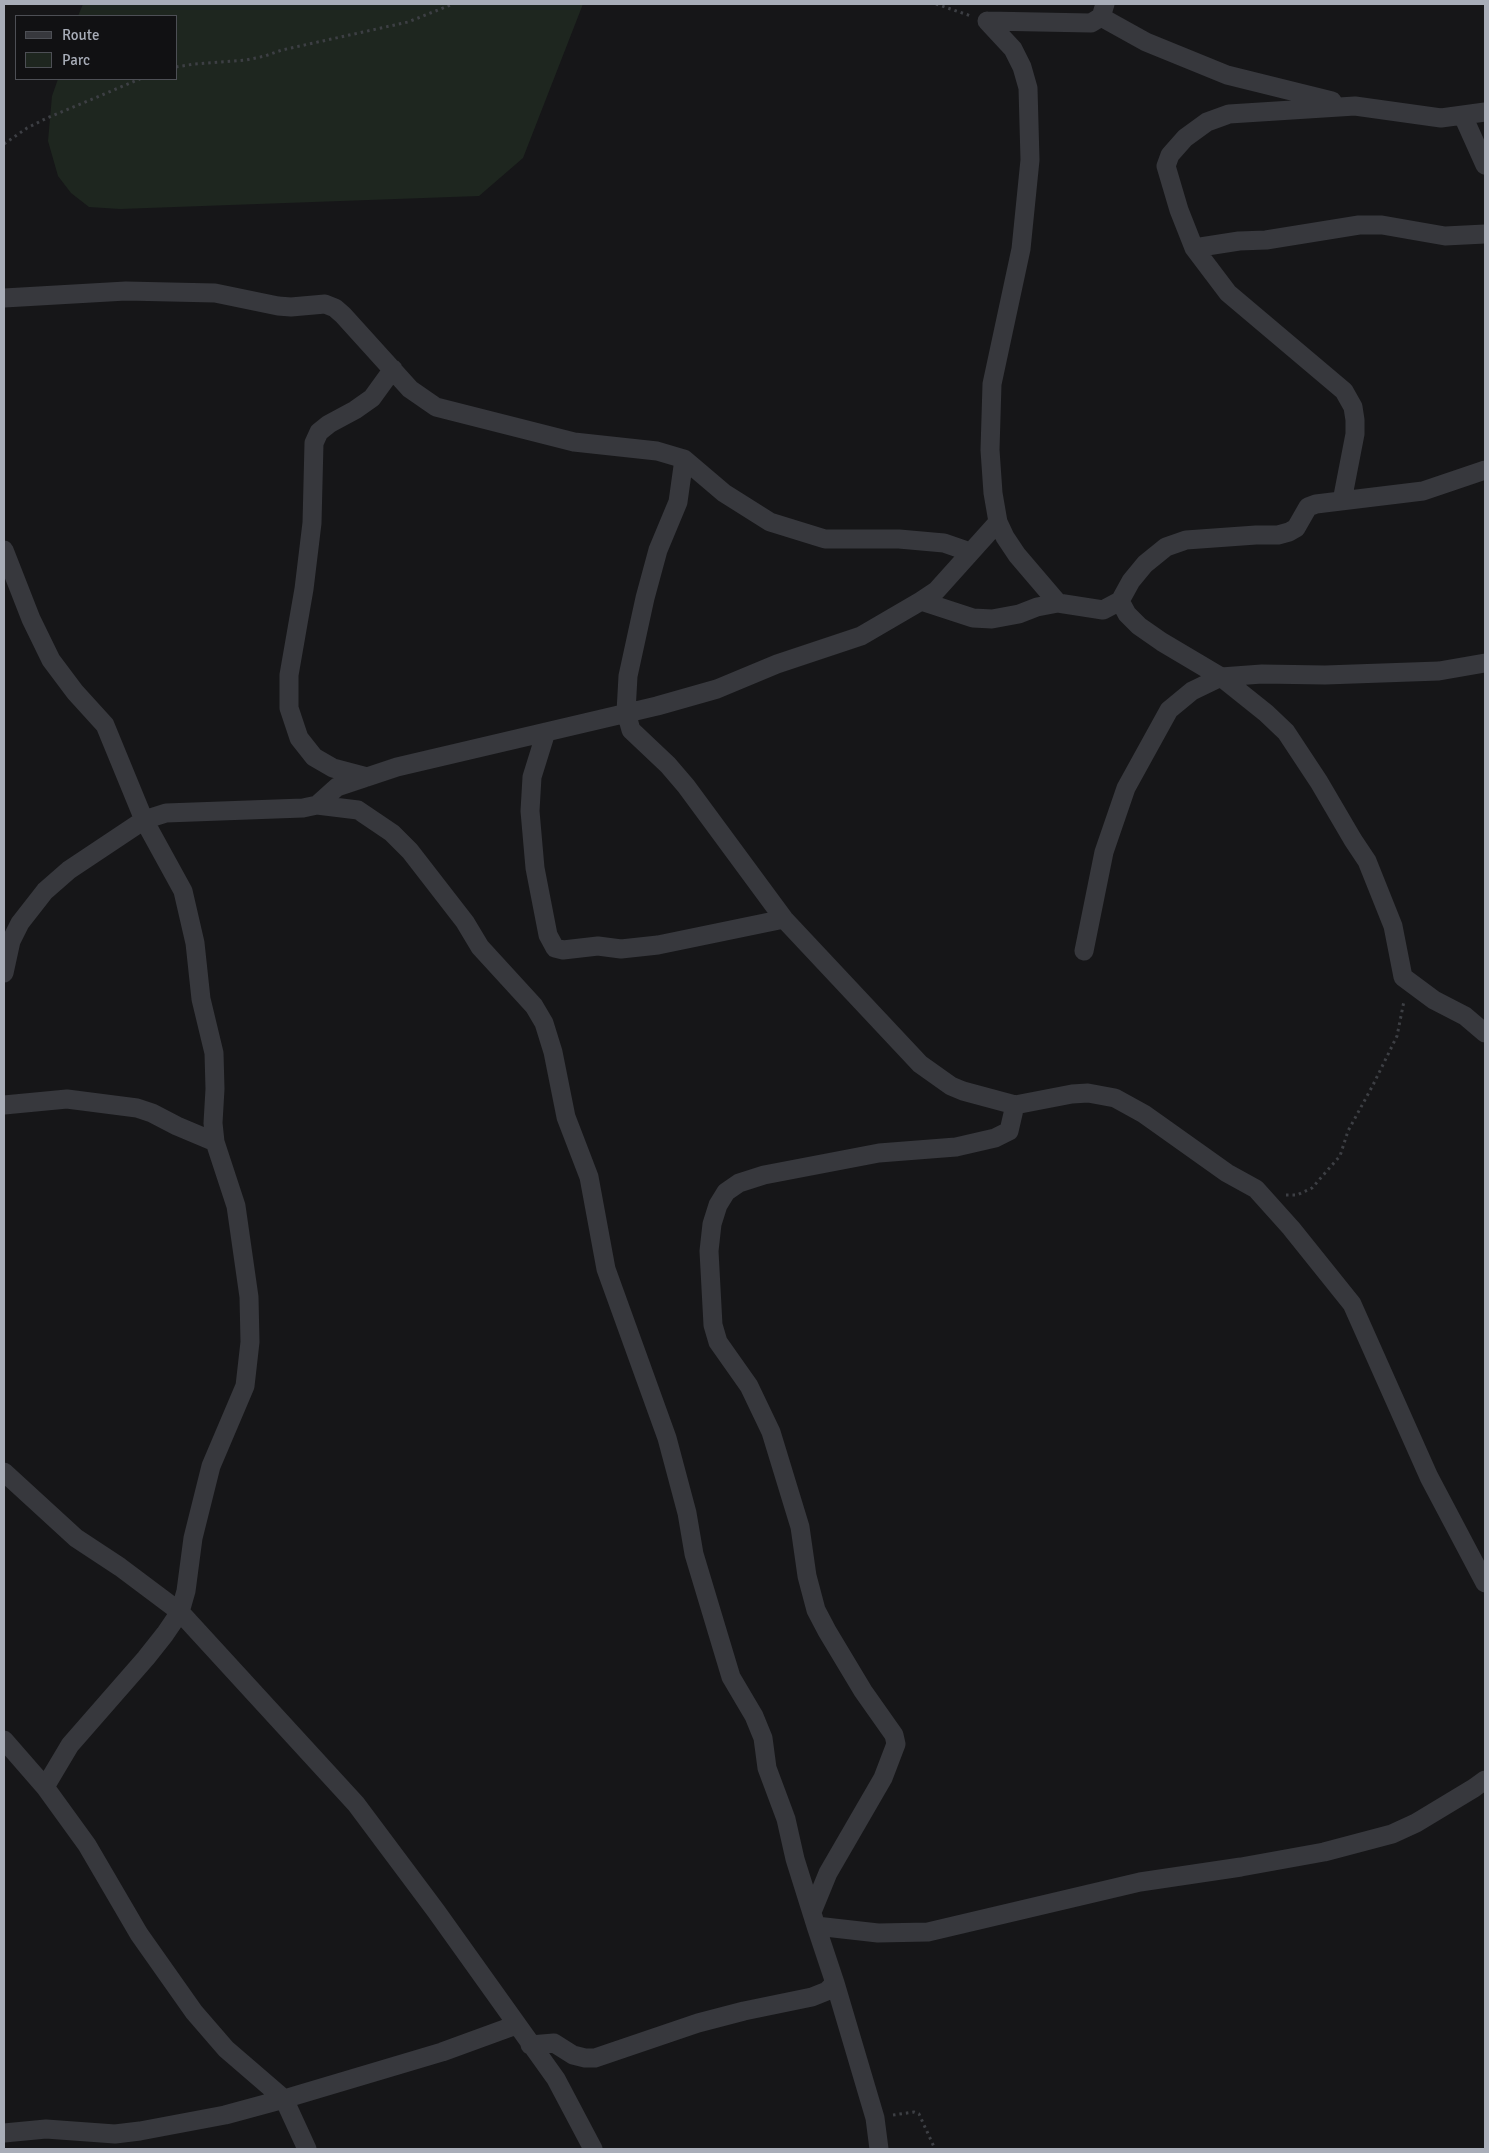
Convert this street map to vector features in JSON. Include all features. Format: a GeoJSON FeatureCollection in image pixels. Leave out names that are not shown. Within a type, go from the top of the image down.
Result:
{"type":"FeatureCollection","features":[{"type":"Feature","properties":{"kind":"street"},"geometry":{"type":"LineString","coordinates":[[987,22],[1091,23],[1103,10],[1146,42],[1227,75],[1355,106],[1441,118],[1485,112]]}},
{"type":"Feature","properties":{"kind":"street"},"geometry":{"type":"LineString","coordinates":[[987,22],[1013,49],[1022,67],[1028,88],[1030,133],[1030,160],[1021,249],[992,384],[990,450],[993,493],[998,522],[1005,537],[1017,555],[1058,603]]}},
{"type":"Feature","properties":{"kind":"street"},"geometry":{"type":"LineString","coordinates":[[1342,501],[1355,434],[1353,407],[1344,391],[1228,293],[1194,248],[1179,210],[1166,166],[1170,155],[1185,138],[1207,122],[1229,114],[1355,106]]}},
{"type":"Feature","properties":{"kind":"street"},"geometry":{"type":"LineString","coordinates":[[1463,116],[1485,165]]}},
{"type":"Feature","properties":{"kind":"street"},"geometry":{"type":"LineString","coordinates":[[1194,248],[1239,241],[1274,239],[1360,226],[1382,226],[1445,236],[1485,234]]}},
{"type":"Feature","properties":{"kind":"street"},"geometry":{"type":"LineString","coordinates":[[4,298],[126,291],[190,292],[215,293],[278,306],[291,307],[325,304],[335,308],[343,315],[410,389],[436,408],[574,442],[657,451],[684,459],[724,493],[770,522],[825,538],[900,539],[944,543],[970,552]]}},
{"type":"Feature","properties":{"kind":"street"},"geometry":{"type":"LineString","coordinates":[[367,777],[333,768],[314,757],[298,738],[290,708],[289,676],[304,589],[312,523],[314,443],[319,432],[324,428],[372,398],[393,369]]}},
{"type":"Feature","properties":{"kind":"street"},"geometry":{"type":"LineString","coordinates":[[684,459],[678,502],[658,550],[645,598],[628,676],[626,712],[631,730],[668,765],[686,786],[784,919],[920,1064],[951,1086],[1014,1105],[1088,1093],[1115,1098],[1144,1114],[1227,1173],[1256,1189],[1291,1228],[1352,1304],[1429,1477],[1485,1582]]}},
{"type":"Feature","properties":{"kind":"street"},"geometry":{"type":"LineString","coordinates":[[921,601],[973,618],[992,619],[1019,614],[1037,607],[1058,603],[1103,610],[1120,601],[1131,581],[1145,564],[1166,547],[1186,540],[1278,535],[1296,528],[1308,507],[1316,504],[1423,491],[1485,470]]}},
{"type":"Feature","properties":{"kind":"street"},"geometry":{"type":"LineString","coordinates":[[317,805],[337,787],[367,777],[397,768],[657,706],[717,689],[777,664],[861,636],[936,591],[998,522]]}},
{"type":"Feature","properties":{"kind":"street"},"geometry":{"type":"LineString","coordinates":[[4,550],[31,619],[51,660],[75,692],[105,724],[144,820],[183,891],[193,935],[200,999],[214,1053],[215,1089],[213,1123],[215,1142],[236,1206],[249,1297],[250,1342],[245,1386],[210,1466],[193,1538],[186,1591],[180,1612],[166,1634],[70,1745],[45,1787]]}},
{"type":"Feature","properties":{"kind":"street"},"geometry":{"type":"LineString","coordinates":[[1120,601],[1127,614],[1139,626],[1162,642],[1222,677],[1286,732],[1319,782],[1374,875],[1393,926],[1403,977],[1434,1000],[1465,1016],[1485,1033]]}},
{"type":"Feature","properties":{"kind":"street"},"geometry":{"type":"LineString","coordinates":[[1084,951],[1104,852],[1126,788],[1169,710],[1192,691],[1222,677],[1262,674],[1325,675],[1439,671],[1485,663]]}},
{"type":"Feature","properties":{"kind":"street"},"geometry":{"type":"LineString","coordinates":[[546,732],[532,777],[530,811],[537,877],[548,935],[555,948],[564,950],[598,946],[621,948],[658,945],[784,919]]}},
{"type":"Feature","properties":{"kind":"street"},"geometry":{"type":"LineString","coordinates":[[4,973],[8,945],[20,923],[45,891],[69,870],[144,820],[166,813],[303,808],[317,805],[358,810],[392,833],[410,851],[465,922],[480,947],[534,1006],[544,1023],[553,1052],[566,1117],[589,1177],[606,1269],[667,1438],[687,1513],[694,1554],[731,1677],[754,1716],[763,1738],[768,1768],[786,1819],[796,1859],[875,2118],[879,2149]]}},
{"type":"Feature","properties":{"kind":"street"},"geometry":{"type":"LineString","coordinates":[[4,1105],[67,1099],[137,1108],[215,1142]]}},
{"type":"Feature","properties":{"kind":"street"},"geometry":{"type":"LineString","coordinates":[[814,1919],[828,1873],[883,1778],[896,1744],[891,1730],[870,1702],[816,1610],[807,1576],[800,1527],[771,1432],[749,1386],[718,1342],[713,1324],[709,1251],[712,1224],[718,1206],[726,1192],[738,1183],[764,1175],[870,1155],[956,1147],[995,1138],[1009,1131],[1014,1105]]}},
{"type":"Feature","properties":{"kind":"street"},"geometry":{"type":"LineString","coordinates":[[4,1472],[76,1538],[120,1567],[180,1612],[356,1804],[436,1911],[556,2079],[594,2149]]}},
{"type":"Feature","properties":{"kind":"street"},"geometry":{"type":"LineString","coordinates":[[4,1740],[45,1787],[87,1845],[139,1934],[194,2012],[226,2049],[284,2099],[306,2149]]}},
{"type":"Feature","properties":{"kind":"street"},"geometry":{"type":"LineString","coordinates":[[814,1919],[878,1933],[928,1932],[1140,1882],[1324,1852],[1392,1834],[1416,1823],[1485,1780]]}},
{"type":"Feature","properties":{"kind":"street"},"geometry":{"type":"LineString","coordinates":[[530,2045],[554,2043],[573,2055],[585,2058],[607,2055],[698,2023],[812,1997],[827,1991],[835,1982]]}},
{"type":"Feature","properties":{"kind":"street"},"geometry":{"type":"LineString","coordinates":[[4,2133],[46,2129],[114,2134],[225,2115],[442,2052],[516,2025]]}},
{"type":"Feature","properties":{"kind":"path"},"geometry":{"type":"LineString","coordinates":[[178,67],[246,60],[265,56],[282,50],[408,22],[453,4]]}},
{"type":"Feature","properties":{"kind":"path"},"geometry":{"type":"LineString","coordinates":[[936,4],[987,22]]}},
{"type":"Feature","properties":{"kind":"path"},"geometry":{"type":"LineString","coordinates":[[4,144],[46,118],[138,80]]}},
{"type":"Feature","properties":{"kind":"path"},"geometry":{"type":"LineString","coordinates":[[1256,1189],[1283,1195],[1297,1194],[1312,1188],[1340,1156],[1348,1131],[1397,1036],[1404,1003],[1403,977]]}},
{"type":"Feature","properties":{"kind":"path"},"geometry":{"type":"LineString","coordinates":[[875,2118],[903,2113],[914,2112],[919,2114],[935,2149]]}},
{"type":"Feature","properties":{"kind":"green space"},"geometry":{"type":"Polygon","coordinates":[[[83,4],[583,4],[523,158],[479,196],[120,209],[89,207],[71,193],[58,176],[48,141],[52,96],[58,80],[178,80],[178,15],[78,15],[83,4]]]}}]}
